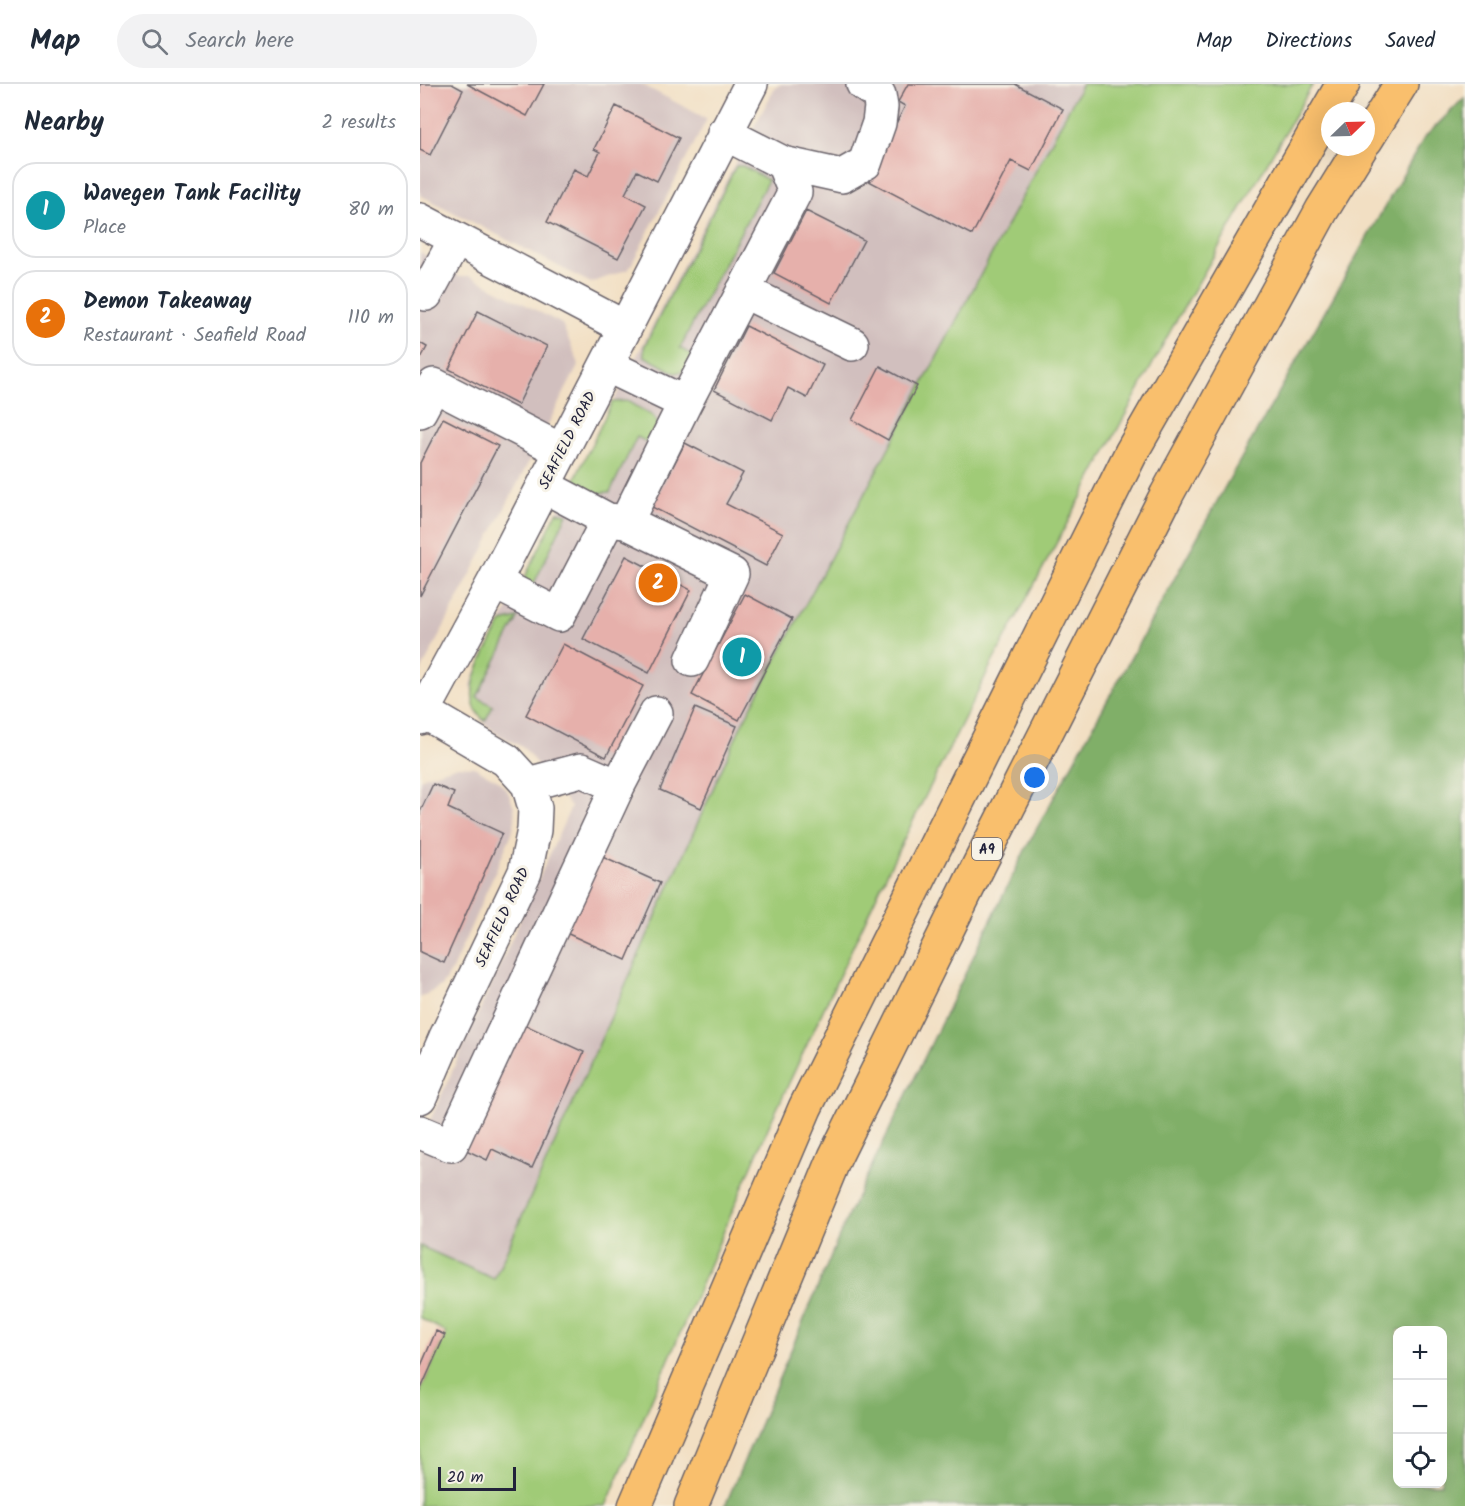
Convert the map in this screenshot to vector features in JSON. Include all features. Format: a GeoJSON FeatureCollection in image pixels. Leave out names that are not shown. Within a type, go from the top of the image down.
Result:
{"type":"FeatureCollection","features":[{"type":"Feature","properties":{"kind":"highway"},"geometry":{"type":"LineString","coordinates":[[635,1506],[806,1108],[1125,464],[1343,84]]}},
{"type":"Feature","properties":{"kind":"highway"},"geometry":{"type":"LineString","coordinates":[[1375,126],[1401,84]]}},
{"type":"Feature","properties":{"kind":"highway","name":"A9"},"geometry":{"type":"LineString","coordinates":[[691,1506],[835,1157],[850,1126],[1167,494],[1322,210],[1355,156]]}},
{"type":"Feature","properties":{"kind":"street","name":"SEAFIELD ROAD"},"geometry":{"type":"LineString","coordinates":[[420,1096],[432,1034],[500,923],[525,872],[534,830],[535,808],[528,784],[506,760],[422,715],[494,582],[751,84]]}},
{"type":"Feature","properties":{"kind":"street"},"geometry":{"type":"LineString","coordinates":[[724,133],[783,163],[842,176],[865,163],[875,138],[881,107],[879,95],[863,84]]}},
{"type":"Feature","properties":{"kind":"street"},"geometry":{"type":"LineString","coordinates":[[494,582],[559,615],[617,521],[685,403],[795,192],[783,163]]}},
{"type":"Feature","properties":{"kind":"street"},"geometry":{"type":"LineString","coordinates":[[420,220],[624,327]]}},
{"type":"Feature","properties":{"kind":"street"},"geometry":{"type":"LineString","coordinates":[[420,290],[426,294],[456,240]]}},
{"type":"Feature","properties":{"kind":"street"},"geometry":{"type":"LineString","coordinates":[[743,291],[852,344]]}},
{"type":"Feature","properties":{"kind":"street"},"geometry":{"type":"LineString","coordinates":[[606,365],[685,403]]}},
{"type":"Feature","properties":{"kind":"street"},"geometry":{"type":"LineString","coordinates":[[420,411],[434,385],[561,451]]}},
{"type":"Feature","properties":{"kind":"street"},"geometry":{"type":"LineString","coordinates":[[544,486],[732,574],[692,660]]}},
{"type":"Feature","properties":{"kind":"street"},"geometry":{"type":"LineString","coordinates":[[420,1132],[451,1144],[618,786],[656,713]]}},
{"type":"Feature","properties":{"kind":"street"},"geometry":{"type":"LineString","coordinates":[[528,784],[581,770],[618,786]]}},
{"type":"Feature","properties":{"kind":"street"},"geometry":{"type":"LineString","coordinates":[[500,923],[544,945]]}},
{"type":"Feature","properties":{"kind":"shaded area"},"geometry":{"type":"Polygon","coordinates":[[[420,84],[641,84],[707,119],[629,269],[591,283],[420,195],[420,84]]]}},
{"type":"Feature","properties":{"kind":"shaded area"},"geometry":{"type":"Polygon","coordinates":[[[781,84],[1082,84],[741,726],[493,1280],[420,1246],[420,1143],[571,807],[524,748],[496,733],[482,721],[474,706],[471,686],[474,675],[747,140],[775,88],[781,84]]]}},
{"type":"Feature","properties":{"kind":"shaded area"},"geometry":{"type":"Polygon","coordinates":[[[420,252],[459,276],[471,276],[562,324],[579,364],[420,673],[420,252]]]}},
{"type":"Feature","properties":{"kind":"shaded area"},"geometry":{"type":"Polygon","coordinates":[[[458,766],[474,767],[498,780],[508,792],[514,807],[515,820],[512,833],[451,972],[441,986],[420,998],[420,780],[458,766]]]}},
{"type":"Feature","properties":{"kind":"green space"},"geometry":{"type":"Polygon","coordinates":[[[1082,84],[1313,84],[1172,328],[991,665],[890,867],[768,1128],[606,1506],[420,1506],[420,1392],[446,1332],[420,1318],[420,1246],[494,1279],[741,726],[1082,84]]]}},
{"type":"Feature","properties":{"kind":"green space"},"geometry":{"type":"Polygon","coordinates":[[[1465,97],[1465,1506],[725,1506],[849,1213],[1026,848],[1231,476],[1424,138],[1465,97]]]}},
{"type":"Feature","properties":{"kind":"green space"},"geometry":{"type":"Polygon","coordinates":[[[736,166],[743,166],[768,180],[680,348],[700,360],[684,371],[675,373],[644,356],[644,347],[736,166]]]}},
{"type":"Feature","properties":{"kind":"green space"},"geometry":{"type":"Polygon","coordinates":[[[627,401],[653,416],[660,427],[655,446],[637,437],[610,492],[587,494],[573,483],[612,402],[627,401]]]}},
{"type":"Feature","properties":{"kind":"green space"},"geometry":{"type":"Polygon","coordinates":[[[557,512],[567,514],[531,590],[523,581],[557,512]]]}},
{"type":"Feature","properties":{"kind":"green space"},"geometry":{"type":"Polygon","coordinates":[[[518,618],[477,697],[493,706],[485,721],[476,711],[473,699],[473,686],[477,672],[502,622],[518,618]]]}},
{"type":"Feature","properties":{"kind":"building"},"geometry":{"type":"Polygon","coordinates":[[[420,84],[452,84],[463,90],[430,155],[420,150],[420,84]]]}},
{"type":"Feature","properties":{"kind":"building"},"geometry":{"type":"Polygon","coordinates":[[[467,84],[544,84],[527,116],[467,84]]]}},
{"type":"Feature","properties":{"kind":"building"},"geometry":{"type":"Polygon","coordinates":[[[908,84],[1015,84],[1063,109],[1031,171],[1011,161],[972,235],[867,180],[905,106],[898,102],[908,84]]]}},
{"type":"Feature","properties":{"kind":"building"},"geometry":{"type":"Polygon","coordinates":[[[616,106],[679,138],[657,181],[637,171],[625,194],[646,205],[618,258],[547,222],[574,169],[588,176],[600,152],[594,149],[616,106]]]}},
{"type":"Feature","properties":{"kind":"building"},"geometry":{"type":"Polygon","coordinates":[[[806,211],[864,240],[831,303],[774,273],[806,211]]]}},
{"type":"Feature","properties":{"kind":"building"},"geometry":{"type":"Polygon","coordinates":[[[478,311],[547,346],[518,405],[449,369],[478,311]]]}},
{"type":"Feature","properties":{"kind":"building"},"geometry":{"type":"Polygon","coordinates":[[[746,326],[823,365],[807,398],[788,388],[772,420],[714,390],[746,326]]]}},
{"type":"Feature","properties":{"kind":"building"},"geometry":{"type":"Polygon","coordinates":[[[420,343],[427,347],[420,360],[420,343]]]}},
{"type":"Feature","properties":{"kind":"building"},"geometry":{"type":"Polygon","coordinates":[[[880,366],[917,386],[888,440],[852,420],[880,366]]]}},
{"type":"Feature","properties":{"kind":"building"},"geometry":{"type":"Polygon","coordinates":[[[443,418],[498,446],[420,596],[420,463],[443,418]]]}},
{"type":"Feature","properties":{"kind":"building"},"geometry":{"type":"Polygon","coordinates":[[[685,443],[743,473],[726,504],[783,533],[766,566],[652,507],[685,443]]]}},
{"type":"Feature","properties":{"kind":"building"},"geometry":{"type":"Polygon","coordinates":[[[626,556],[691,590],[649,673],[583,639],[626,556]]]}},
{"type":"Feature","properties":{"kind":"building"},"geometry":{"type":"Polygon","coordinates":[[[745,594],[792,619],[739,720],[692,695],[745,594]]]}},
{"type":"Feature","properties":{"kind":"building"},"geometry":{"type":"Polygon","coordinates":[[[563,644],[643,686],[606,757],[526,715],[563,644]]]}},
{"type":"Feature","properties":{"kind":"building"},"geometry":{"type":"Polygon","coordinates":[[[695,708],[737,726],[701,808],[660,790],[695,708]]]}},
{"type":"Feature","properties":{"kind":"building"},"geometry":{"type":"Polygon","coordinates":[[[433,784],[454,793],[448,808],[502,833],[444,963],[420,952],[420,812],[433,784]]]}},
{"type":"Feature","properties":{"kind":"building"},"geometry":{"type":"Polygon","coordinates":[[[598,855],[660,883],[626,960],[564,932],[598,855]]]}},
{"type":"Feature","properties":{"kind":"building"},"geometry":{"type":"Polygon","coordinates":[[[523,1024],[584,1052],[532,1168],[492,1149],[487,1160],[466,1150],[523,1024]]]}},
{"type":"Feature","properties":{"kind":"building"},"geometry":{"type":"Polygon","coordinates":[[[436,1331],[445,1335],[420,1391],[420,1368],[436,1331]]]}},
{"type":"Feature","properties":{"kind":"place","name":"Demon Takeaway"},"geometry":{"type":"Point","coordinates":[658,583]}},
{"type":"Feature","properties":{"kind":"place","name":"Wavegen Tank Facility"},"geometry":{"type":"Point","coordinates":[742,657]}}]}
